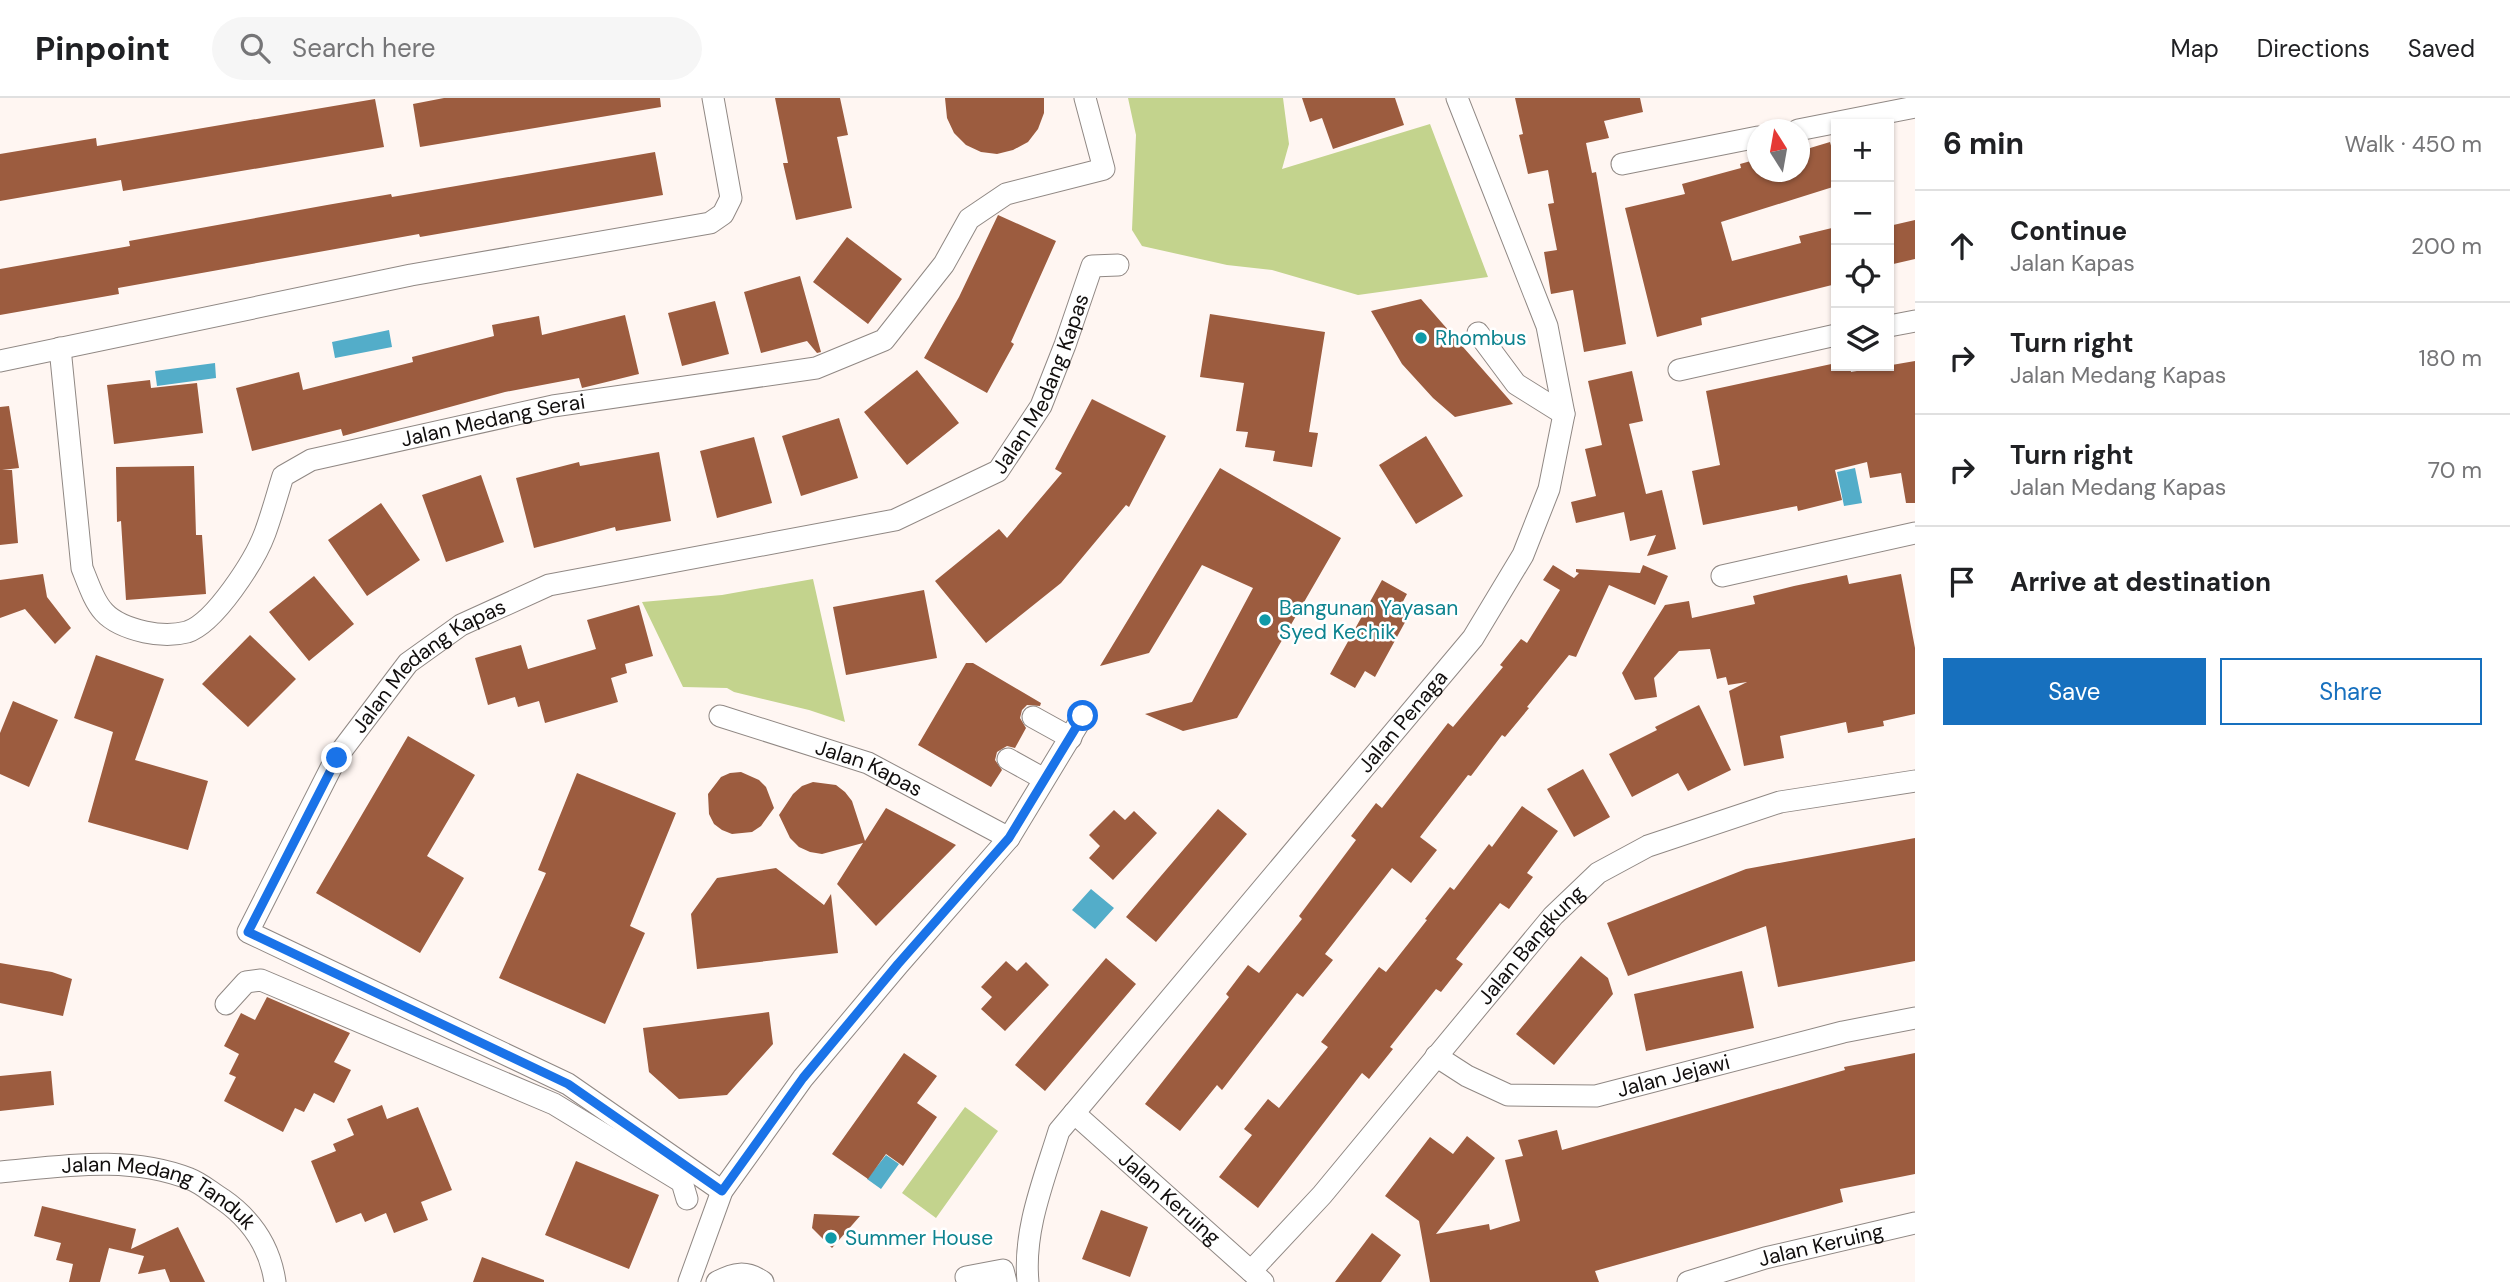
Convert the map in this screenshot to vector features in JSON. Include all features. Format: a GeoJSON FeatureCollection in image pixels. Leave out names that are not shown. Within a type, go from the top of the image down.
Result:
{"type":"FeatureCollection","features":[{"type":"Feature","properties":{"kind":"street"},"geometry":{"type":"LineString","coordinates":[[0,360],[411,275],[710,223],[723,214],[731,198],[713,98]]}},
{"type":"Feature","properties":{"kind":"street","name":"Jalan Medang Serai"},"geometry":{"type":"LineString","coordinates":[[60,348],[82,568],[94,598],[111,621],[129,628],[163,636],[189,631],[213,615],[240,579],[265,536],[283,477],[311,460],[553,407],[816,368],[884,340],[944,264],[969,219],[1006,194],[1104,169],[1085,98]]}},
{"type":"Feature","properties":{"kind":"street","name":"Jalan Penaga"},"geometry":{"type":"LineString","coordinates":[[1028,1282],[1026,1258],[1043,1182],[1059,1131],[1473,638],[1523,555],[1549,489],[1564,414],[1547,326],[1457,98]]}},
{"type":"Feature","properties":{"kind":"street"},"geometry":{"type":"LineString","coordinates":[[1810,128],[1915,107]]}},
{"type":"Feature","properties":{"kind":"street"},"geometry":{"type":"LineString","coordinates":[[1622,164],[1747,139]]}},
{"type":"Feature","properties":{"kind":"street","name":"Jalan Medang Kapas"},"geometry":{"type":"LineString","coordinates":[[722,1191],[568,1084],[248,932],[337,758],[408,663],[461,625],[549,585],[895,520],[998,471],[1041,406],[1092,266],[1118,265]]}},
{"type":"Feature","properties":{"kind":"street"},"geometry":{"type":"LineString","coordinates":[[1894,325],[1915,321]]}},
{"type":"Feature","properties":{"kind":"street"},"geometry":{"type":"LineString","coordinates":[[1478,333],[1516,384],[1564,414]]}},
{"type":"Feature","properties":{"kind":"street"},"geometry":{"type":"LineString","coordinates":[[1679,370],[1831,336]]}},
{"type":"Feature","properties":{"kind":"street"},"geometry":{"type":"LineString","coordinates":[[1722,576],[1915,533]]}},
{"type":"Feature","properties":{"kind":"street","name":"Jalan Kapas"},"geometry":{"type":"LineString","coordinates":[[720,716],[868,763],[1009,838]]}},
{"type":"Feature","properties":{"kind":"street"},"geometry":{"type":"LineString","coordinates":[[689,1282],[722,1191],[803,1078],[898,964],[1009,838],[1083,716]]}},
{"type":"Feature","properties":{"kind":"street"},"geometry":{"type":"LineString","coordinates":[[1032,717],[1071,738]]}},
{"type":"Feature","properties":{"kind":"street"},"geometry":{"type":"LineString","coordinates":[[1008,759],[1044,779]]}},
{"type":"Feature","properties":{"kind":"street","name":"Jalan Bangkung"},"geometry":{"type":"LineString","coordinates":[[1257,1277],[1553,916],[1598,873],[1648,846],[1780,802],[1915,781]]}},
{"type":"Feature","properties":{"kind":"street"},"geometry":{"type":"LineString","coordinates":[[226,1004],[247,982],[261,981],[554,1104],[682,1182],[687,1199]]}},
{"type":"Feature","properties":{"kind":"street","name":"Jalan Jejawi"},"geometry":{"type":"LineString","coordinates":[[1436,1056],[1466,1076],[1508,1095],[1596,1096],[1843,1032],[1915,1018]]}},
{"type":"Feature","properties":{"kind":"street"},"geometry":{"type":"LineString","coordinates":[[554,1104],[568,1084]]}},
{"type":"Feature","properties":{"kind":"street","name":"Jalan Keruing"},"geometry":{"type":"LineString","coordinates":[[1074,1113],[1257,1277]]}},
{"type":"Feature","properties":{"kind":"street","name":"Jalan Medang Tanduk"},"geometry":{"type":"LineString","coordinates":[[0,1172],[96,1163],[144,1166],[192,1180],[243,1216],[256,1231],[273,1267],[275,1282]]}},
{"type":"Feature","properties":{"kind":"street","name":"Jalan Keruing"},"geometry":{"type":"LineString","coordinates":[[1688,1282],[1765,1258],[1915,1223]]}},
{"type":"Feature","properties":{"kind":"street"},"geometry":{"type":"LineString","coordinates":[[965,1277],[1003,1270],[1006,1282]]}},
{"type":"Feature","properties":{"kind":"street"},"geometry":{"type":"LineString","coordinates":[[717,1282],[739,1272],[755,1276],[763,1282]]}},
{"type":"Feature","properties":{"kind":"green space"},"geometry":{"type":"Polygon","coordinates":[[[1128,98],[1283,98],[1289,144],[1282,169],[1430,124],[1488,277],[1358,295],[1272,270],[1227,265],[1142,246],[1132,230],[1136,135],[1128,98]]]}},
{"type":"Feature","properties":{"kind":"green space"},"geometry":{"type":"Polygon","coordinates":[[[813,579],[845,722],[727,688],[683,687],[642,602],[722,595],[813,579]]]}},
{"type":"Feature","properties":{"kind":"green space"},"geometry":{"type":"Polygon","coordinates":[[[965,1107],[998,1131],[936,1218],[902,1193],[965,1107]]]}},
{"type":"Feature","properties":{"kind":"water"},"geometry":{"type":"Polygon","coordinates":[[[389,330],[392,347],[335,358],[332,342],[389,330]]]}},
{"type":"Feature","properties":{"kind":"water"},"geometry":{"type":"Polygon","coordinates":[[[215,363],[216,378],[157,386],[155,371],[215,363]]]}},
{"type":"Feature","properties":{"kind":"water"},"geometry":{"type":"Polygon","coordinates":[[[1855,468],[1862,503],[1844,506],[1837,472],[1855,468]]]}},
{"type":"Feature","properties":{"kind":"water"},"geometry":{"type":"Polygon","coordinates":[[[1091,889],[1114,908],[1095,929],[1072,910],[1091,889]]]}},
{"type":"Feature","properties":{"kind":"water"},"geometry":{"type":"Polygon","coordinates":[[[886,1155],[899,1164],[881,1189],[867,1179],[886,1155]]]}},
{"type":"Feature","properties":{"kind":"building"},"geometry":{"type":"Polygon","coordinates":[[[444,98],[660,98],[661,107],[420,147],[413,104],[444,98]]]}},
{"type":"Feature","properties":{"kind":"building"},"geometry":{"type":"Polygon","coordinates":[[[775,98],[840,98],[848,135],[837,137],[852,208],[796,220],[783,163],[788,163],[775,98]]]}},
{"type":"Feature","properties":{"kind":"building"},"geometry":{"type":"Polygon","coordinates":[[[945,98],[1044,98],[1044,113],[1038,129],[1028,142],[997,154],[981,152],[966,145],[954,133],[947,118],[945,98]]]}},
{"type":"Feature","properties":{"kind":"building"},"geometry":{"type":"Polygon","coordinates":[[[1302,98],[1395,98],[1404,125],[1333,149],[1322,118],[1310,122],[1302,98]]]}},
{"type":"Feature","properties":{"kind":"building"},"geometry":{"type":"Polygon","coordinates":[[[1515,98],[1640,98],[1643,112],[1604,121],[1609,138],[1586,143],[1592,173],[1596,172],[1626,344],[1584,352],[1573,290],[1551,294],[1544,252],[1557,250],[1548,204],[1554,203],[1548,170],[1528,174],[1519,135],[1523,134],[1515,98]]]}},
{"type":"Feature","properties":{"kind":"building"},"geometry":{"type":"Polygon","coordinates":[[[375,99],[384,147],[123,191],[121,180],[0,201],[0,154],[96,138],[97,146],[375,99]]]}},
{"type":"Feature","properties":{"kind":"building"},"geometry":{"type":"Polygon","coordinates":[[[1830,142],[1831,188],[1721,222],[1732,261],[1801,243],[1799,236],[1831,228],[1831,285],[1701,318],[1702,325],[1657,337],[1625,208],[1685,194],[1682,184],[1741,168],[1740,164],[1747,162],[1747,182],[1810,182],[1810,148],[1830,142]]]}},
{"type":"Feature","properties":{"kind":"building"},"geometry":{"type":"Polygon","coordinates":[[[655,152],[663,195],[420,237],[419,234],[118,288],[119,294],[0,315],[0,269],[130,246],[129,241],[327,205],[391,194],[392,197],[655,152]]]}},
{"type":"Feature","properties":{"kind":"building"},"geometry":{"type":"Polygon","coordinates":[[[998,215],[1056,241],[1011,342],[1014,344],[987,393],[924,358],[959,297],[998,215]]]}},
{"type":"Feature","properties":{"kind":"building"},"geometry":{"type":"Polygon","coordinates":[[[1915,220],[1915,259],[1894,264],[1894,225],[1915,220]]]}},
{"type":"Feature","properties":{"kind":"building"},"geometry":{"type":"Polygon","coordinates":[[[847,237],[902,279],[868,324],[813,282],[847,237]]]}},
{"type":"Feature","properties":{"kind":"building"},"geometry":{"type":"Polygon","coordinates":[[[800,276],[821,352],[817,353],[807,341],[761,353],[744,292],[800,276]]]}},
{"type":"Feature","properties":{"kind":"building","name":"Rhombus"},"geometry":{"type":"Polygon","coordinates":[[[1421,299],[1513,404],[1455,417],[1433,398],[1402,364],[1371,311],[1421,299]]]}},
{"type":"Feature","properties":{"kind":"building"},"geometry":{"type":"Polygon","coordinates":[[[715,301],[729,354],[682,366],[668,313],[715,301]]]}},
{"type":"Feature","properties":{"kind":"building"},"geometry":{"type":"Polygon","coordinates":[[[1210,314],[1325,332],[1309,432],[1318,433],[1312,467],[1273,461],[1275,451],[1245,447],[1248,432],[1236,431],[1244,383],[1200,377],[1210,314]]]}},
{"type":"Feature","properties":{"kind":"building"},"geometry":{"type":"Polygon","coordinates":[[[625,315],[639,374],[582,388],[579,378],[505,392],[343,436],[341,429],[252,451],[236,388],[299,372],[303,390],[413,362],[412,357],[494,336],[492,325],[539,316],[542,335],[625,315]]]}},
{"type":"Feature","properties":{"kind":"building"},"geometry":{"type":"Polygon","coordinates":[[[1915,361],[1915,503],[1906,503],[1901,473],[1870,478],[1867,462],[1835,470],[1842,500],[1798,511],[1797,506],[1703,525],[1692,471],[1720,465],[1706,391],[1831,364],[1831,371],[1851,372],[1894,371],[1894,365],[1915,361]]]}},
{"type":"Feature","properties":{"kind":"building"},"geometry":{"type":"Polygon","coordinates":[[[917,370],[959,423],[907,465],[864,412],[917,370]]]}},
{"type":"Feature","properties":{"kind":"building"},"geometry":{"type":"Polygon","coordinates":[[[1632,371],[1643,421],[1629,424],[1646,494],[1662,490],[1676,549],[1647,556],[1656,535],[1630,541],[1624,512],[1576,523],[1571,502],[1596,496],[1585,449],[1602,445],[1588,381],[1632,371]]]}},
{"type":"Feature","properties":{"kind":"building"},"geometry":{"type":"Polygon","coordinates":[[[150,380],[151,388],[197,383],[203,433],[114,444],[107,385],[150,380]]]}},
{"type":"Feature","properties":{"kind":"building"},"geometry":{"type":"Polygon","coordinates":[[[1092,399],[1166,436],[1129,507],[1126,505],[1061,583],[986,643],[935,581],[999,529],[1007,538],[1062,473],[1055,469],[1092,399]]]}},
{"type":"Feature","properties":{"kind":"building"},"geometry":{"type":"Polygon","coordinates":[[[9,406],[19,468],[2,470],[12,470],[18,543],[0,545],[0,407],[9,406]]]}},
{"type":"Feature","properties":{"kind":"building"},"geometry":{"type":"Polygon","coordinates":[[[839,418],[858,478],[801,496],[782,436],[839,418]]]}},
{"type":"Feature","properties":{"kind":"building"},"geometry":{"type":"Polygon","coordinates":[[[1426,436],[1463,496],[1416,524],[1379,465],[1426,436]]]}},
{"type":"Feature","properties":{"kind":"building"},"geometry":{"type":"Polygon","coordinates":[[[754,437],[772,503],[717,518],[700,451],[754,437]]]}},
{"type":"Feature","properties":{"kind":"building"},"geometry":{"type":"Polygon","coordinates":[[[659,452],[671,521],[616,531],[615,527],[534,548],[516,478],[579,462],[580,466],[659,452]]]}},
{"type":"Feature","properties":{"kind":"building"},"geometry":{"type":"Polygon","coordinates":[[[194,466],[196,535],[202,535],[206,594],[126,600],[121,521],[117,522],[116,467],[194,466]]]}},
{"type":"Feature","properties":{"kind":"building","name":"Bangunan Yayasan Syed Kechik"},"geometry":{"type":"Polygon","coordinates":[[[1220,468],[1341,538],[1237,718],[1183,731],[1145,714],[1192,702],[1253,588],[1202,565],[1149,653],[1100,666],[1220,468]]]}},
{"type":"Feature","properties":{"kind":"building"},"geometry":{"type":"Polygon","coordinates":[[[481,475],[504,542],[446,562],[422,495],[481,475]]]}},
{"type":"Feature","properties":{"kind":"building"},"geometry":{"type":"Polygon","coordinates":[[[381,503],[420,560],[367,596],[328,540],[381,503]]]}},
{"type":"Feature","properties":{"kind":"building"},"geometry":{"type":"Polygon","coordinates":[[[1553,565],[1574,578],[1579,573],[1576,569],[1640,573],[1643,565],[1668,576],[1655,605],[1609,585],[1576,657],[1569,655],[1527,707],[1529,708],[1505,737],[1502,735],[1471,776],[1468,775],[1420,837],[1437,850],[1411,883],[1392,868],[1325,954],[1333,960],[1303,997],[1297,993],[1222,1090],[1217,1085],[1180,1131],[1145,1104],[1229,997],[1226,994],[1248,965],[1259,973],[1302,919],[1299,916],[1356,840],[1351,836],[1376,803],[1382,808],[1448,723],[1453,727],[1503,667],[1500,665],[1521,639],[1527,643],[1560,590],[1543,580],[1553,565]]]}},
{"type":"Feature","properties":{"kind":"building"},"geometry":{"type":"Polygon","coordinates":[[[43,574],[47,597],[71,628],[55,644],[25,609],[0,618],[0,580],[43,574]]]}},
{"type":"Feature","properties":{"kind":"building"},"geometry":{"type":"Polygon","coordinates":[[[1901,574],[1915,648],[1915,714],[1883,721],[1884,726],[1848,733],[1846,722],[1780,736],[1784,758],[1744,766],[1729,691],[1747,682],[1728,685],[1726,677],[1717,679],[1710,649],[1679,651],[1654,678],[1657,697],[1635,700],[1622,673],[1665,605],[1689,601],[1692,618],[1755,604],[1753,596],[1794,586],[1847,575],[1849,584],[1901,574]]]}},
{"type":"Feature","properties":{"kind":"building"},"geometry":{"type":"Polygon","coordinates":[[[314,576],[354,624],[309,661],[269,612],[314,576]]]}},
{"type":"Feature","properties":{"kind":"building"},"geometry":{"type":"Polygon","coordinates":[[[1382,580],[1407,594],[1399,609],[1409,615],[1375,677],[1365,671],[1355,688],[1330,674],[1382,580]]]}},
{"type":"Feature","properties":{"kind":"building"},"geometry":{"type":"Polygon","coordinates":[[[924,590],[937,658],[846,675],[833,607],[924,590]]]}},
{"type":"Feature","properties":{"kind":"building"},"geometry":{"type":"Polygon","coordinates":[[[639,605],[653,656],[625,664],[627,673],[611,678],[618,702],[545,723],[539,701],[518,707],[515,697],[488,705],[475,658],[521,645],[528,669],[596,649],[587,620],[639,605]]]}},
{"type":"Feature","properties":{"kind":"building"},"geometry":{"type":"Polygon","coordinates":[[[250,635],[296,679],[248,727],[202,684],[250,635]]]}},
{"type":"Feature","properties":{"kind":"building"},"geometry":{"type":"Polygon","coordinates":[[[96,655],[164,679],[135,760],[208,781],[188,850],[88,822],[113,732],[74,718],[96,655]]]}},
{"type":"Feature","properties":{"kind":"building"},"geometry":{"type":"Polygon","coordinates":[[[966,663],[973,663],[1041,703],[1040,706],[1027,705],[1022,710],[1020,718],[1026,728],[1015,748],[1007,746],[997,752],[995,760],[1002,770],[991,787],[918,745],[966,663]]]}},
{"type":"Feature","properties":{"kind":"building"},"geometry":{"type":"Polygon","coordinates":[[[13,701],[58,720],[29,787],[0,774],[0,733],[13,701]]]}},
{"type":"Feature","properties":{"kind":"building"},"geometry":{"type":"Polygon","coordinates":[[[1699,705],[1731,770],[1688,791],[1678,773],[1632,797],[1609,754],[1699,705]]]}},
{"type":"Feature","properties":{"kind":"building"},"geometry":{"type":"Polygon","coordinates":[[[408,736],[475,775],[427,856],[464,878],[420,953],[316,893],[408,736]]]}},
{"type":"Feature","properties":{"kind":"building"},"geometry":{"type":"Polygon","coordinates":[[[1583,769],[1610,817],[1574,837],[1547,789],[1583,769]]]}},
{"type":"Feature","properties":{"kind":"building"},"geometry":{"type":"Polygon","coordinates":[[[741,772],[759,780],[766,787],[774,808],[761,826],[752,832],[732,834],[714,824],[709,814],[708,794],[721,777],[741,772]]]}},
{"type":"Feature","properties":{"kind":"building"},"geometry":{"type":"Polygon","coordinates":[[[577,773],[676,813],[630,926],[645,933],[605,1024],[499,978],[546,873],[538,870],[577,773]]]}},
{"type":"Feature","properties":{"kind":"building"},"geometry":{"type":"Polygon","coordinates":[[[813,782],[836,785],[845,792],[852,801],[865,841],[886,808],[956,845],[876,926],[837,884],[863,843],[822,854],[810,852],[799,847],[790,838],[779,815],[793,794],[802,786],[813,782]]]}},
{"type":"Feature","properties":{"kind":"building"},"geometry":{"type":"Polygon","coordinates":[[[1522,806],[1558,831],[1527,873],[1533,877],[1509,909],[1500,903],[1456,959],[1463,964],[1441,992],[1436,989],[1390,1047],[1393,1049],[1369,1079],[1362,1073],[1258,1208],[1219,1177],[1252,1135],[1244,1129],[1268,1099],[1279,1108],[1328,1047],[1321,1042],[1379,967],[1386,972],[1450,887],[1454,890],[1489,844],[1492,847],[1522,806]]]}},
{"type":"Feature","properties":{"kind":"building"},"geometry":{"type":"Polygon","coordinates":[[[1218,809],[1247,834],[1156,942],[1126,917],[1218,809]]]}},
{"type":"Feature","properties":{"kind":"building"},"geometry":{"type":"Polygon","coordinates":[[[1114,810],[1125,820],[1134,811],[1157,833],[1113,880],[1089,858],[1100,846],[1089,835],[1114,810]]]}},
{"type":"Feature","properties":{"kind":"building"},"geometry":{"type":"Polygon","coordinates":[[[1915,838],[1915,961],[1778,987],[1766,926],[1628,976],[1607,923],[1746,869],[1915,838]]]}},
{"type":"Feature","properties":{"kind":"building"},"geometry":{"type":"Polygon","coordinates":[[[776,868],[824,905],[831,894],[838,953],[697,969],[691,914],[717,878],[776,868]]]}},
{"type":"Feature","properties":{"kind":"building"},"geometry":{"type":"Polygon","coordinates":[[[1581,956],[1608,978],[1613,994],[1554,1065],[1516,1034],[1581,956]]]}},
{"type":"Feature","properties":{"kind":"building"},"geometry":{"type":"Polygon","coordinates":[[[1106,958],[1136,984],[1045,1091],[1015,1065],[1106,958]]]}},
{"type":"Feature","properties":{"kind":"building"},"geometry":{"type":"Polygon","coordinates":[[[1006,961],[1017,971],[1026,962],[1049,985],[1005,1031],[981,1009],[992,997],[981,987],[1006,961]]]}},
{"type":"Feature","properties":{"kind":"building"},"geometry":{"type":"Polygon","coordinates":[[[0,963],[52,972],[72,979],[63,1016],[0,1003],[0,963]]]}},
{"type":"Feature","properties":{"kind":"building"},"geometry":{"type":"Polygon","coordinates":[[[1742,971],[1754,1028],[1646,1051],[1634,994],[1742,971]]]}},
{"type":"Feature","properties":{"kind":"building"},"geometry":{"type":"Polygon","coordinates":[[[267,997],[350,1033],[334,1062],[351,1070],[334,1103],[314,1093],[304,1112],[295,1108],[283,1132],[224,1101],[236,1077],[229,1074],[239,1054],[224,1046],[241,1013],[255,1020],[267,997]]]}},
{"type":"Feature","properties":{"kind":"building"},"geometry":{"type":"Polygon","coordinates":[[[769,1012],[773,1044],[727,1095],[679,1099],[649,1072],[643,1028],[769,1012]]]}},
{"type":"Feature","properties":{"kind":"building"},"geometry":{"type":"Polygon","coordinates":[[[904,1053],[937,1076],[917,1103],[937,1117],[903,1166],[886,1154],[868,1179],[832,1154],[904,1053]]]}},
{"type":"Feature","properties":{"kind":"building"},"geometry":{"type":"Polygon","coordinates":[[[1915,1053],[1915,1174],[1840,1189],[1843,1202],[1595,1271],[1599,1282],[1430,1282],[1419,1221],[1385,1196],[1430,1137],[1453,1154],[1467,1136],[1495,1158],[1436,1234],[1489,1224],[1490,1230],[1520,1221],[1505,1160],[1523,1156],[1518,1140],[1557,1130],[1562,1150],[1845,1070],[1844,1067],[1915,1053]]]}},
{"type":"Feature","properties":{"kind":"building"},"geometry":{"type":"Polygon","coordinates":[[[51,1071],[54,1105],[0,1111],[0,1076],[51,1071]]]}},
{"type":"Feature","properties":{"kind":"building"},"geometry":{"type":"Polygon","coordinates":[[[382,1105],[387,1119],[418,1107],[452,1190],[421,1202],[428,1220],[394,1233],[386,1213],[365,1222],[361,1213],[336,1223],[311,1161],[336,1151],[333,1144],[354,1135],[347,1119],[382,1105]]]}},
{"type":"Feature","properties":{"kind":"building"},"geometry":{"type":"Polygon","coordinates":[[[576,1161],[659,1195],[629,1269],[545,1235],[576,1161]]]}},
{"type":"Feature","properties":{"kind":"building"},"geometry":{"type":"Polygon","coordinates":[[[42,1206],[136,1229],[131,1249],[178,1227],[205,1282],[170,1282],[165,1269],[138,1274],[144,1256],[109,1248],[100,1282],[69,1282],[73,1264],[56,1260],[61,1243],[34,1236],[42,1206]]]}},
{"type":"Feature","properties":{"kind":"building"},"geometry":{"type":"Polygon","coordinates":[[[1101,1210],[1148,1227],[1130,1277],[1082,1259],[1101,1210]]]}},
{"type":"Feature","properties":{"kind":"building","name":"Summer House"},"geometry":{"type":"Polygon","coordinates":[[[814,1214],[860,1216],[832,1248],[812,1228],[814,1214]]]}},
{"type":"Feature","properties":{"kind":"building"},"geometry":{"type":"Polygon","coordinates":[[[1372,1233],[1401,1255],[1381,1282],[1335,1282],[1372,1233]]]}},
{"type":"Feature","properties":{"kind":"building"},"geometry":{"type":"Polygon","coordinates":[[[482,1257],[544,1280],[544,1282],[473,1282],[482,1257]]]}},
{"type":"Feature","properties":{"kind":"place","name":"Rhombus"},"geometry":{"type":"Point","coordinates":[1421,338]}},
{"type":"Feature","properties":{"kind":"place","name":"Bangunan Yayasan Syed Kechik"},"geometry":{"type":"Point","coordinates":[1265,620]}},
{"type":"Feature","properties":{"kind":"place","name":"Summer House"},"geometry":{"type":"Point","coordinates":[831,1238]}},
{"type":"Feature","properties":{"kind":"route"},"geometry":{"type":"LineString","coordinates":[[337,758],[248,932],[568,1084],[722,1191],[803,1078],[898,964],[1009,838],[1083,716]]}}]}
